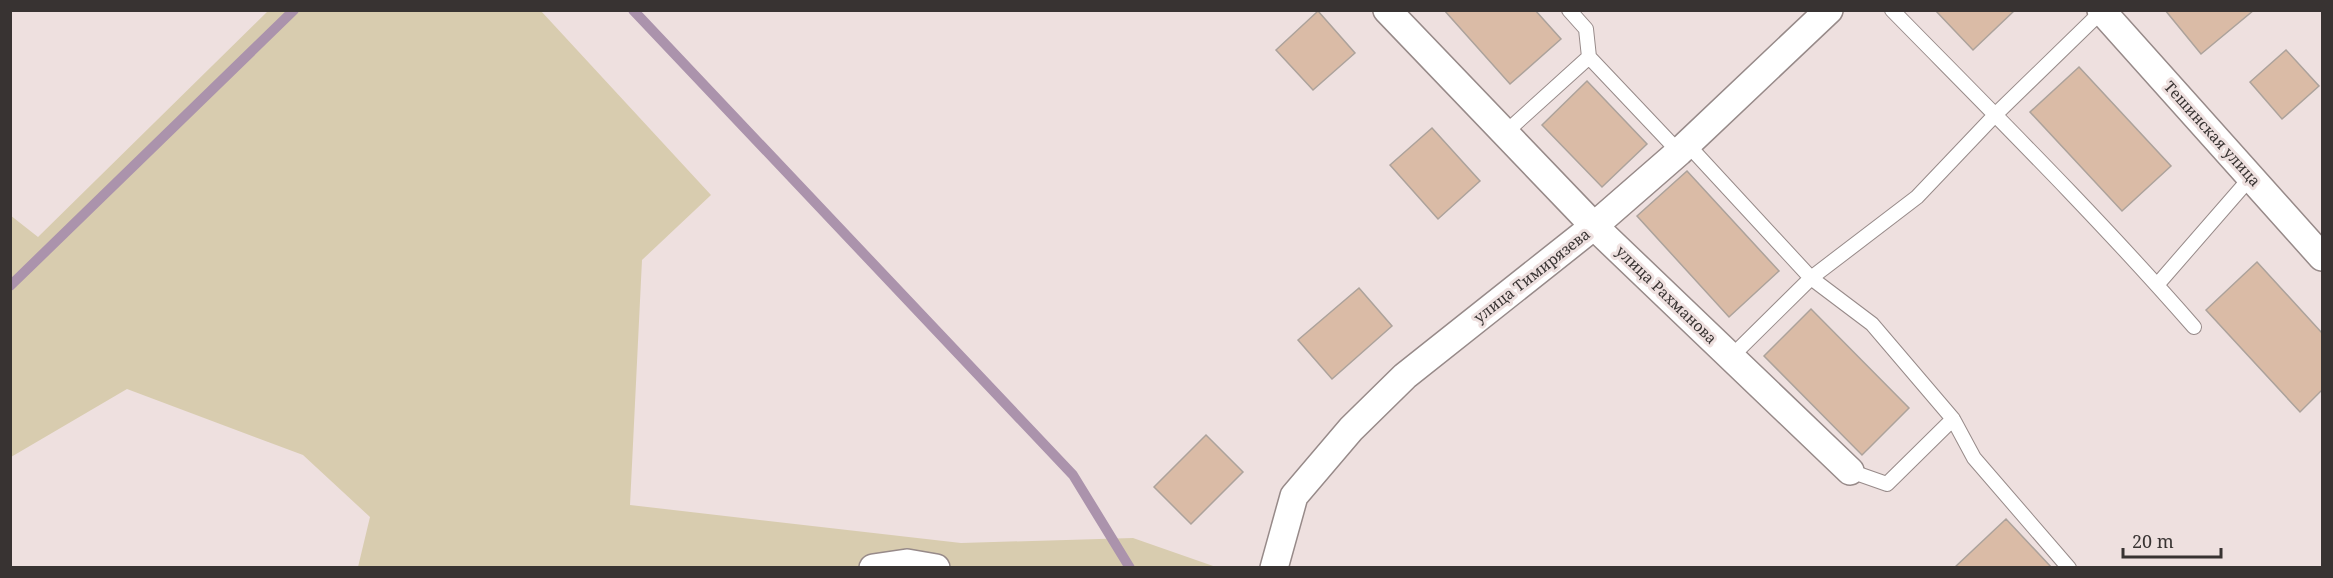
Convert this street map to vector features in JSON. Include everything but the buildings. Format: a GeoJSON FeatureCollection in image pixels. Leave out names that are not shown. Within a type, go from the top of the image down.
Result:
{"type":"FeatureCollection","features":[{"type":"Feature","properties":{"kind":"street","name":"улица Рахманова"},"geometry":{"type":"LineString","coordinates":[[1387,10],[1594,226],[1850,471]]}},
{"type":"Feature","properties":{"kind":"street","name":"улица Тимирязева"},"geometry":{"type":"LineString","coordinates":[[1274,567],[1294,496],[1351,429],[1405,376],[1594,226],[1683,148],[1829,10]]}},
{"type":"Feature","properties":{"kind":"street","name":"Тешинская улица"},"geometry":{"type":"LineString","coordinates":[[2101,11],[2322,257]]}},
{"type":"Feature","properties":{"kind":"street"},"geometry":{"type":"LineString","coordinates":[[873,567],[907,563],[936,567]]}},
{"type":"Feature","properties":{"kind":"lane"},"geometry":{"type":"LineString","coordinates":[[1569,10],[1586,29],[1589,57],[1683,148],[1810,278],[1872,324],[1953,419],[1974,458],[2069,567]]}},
{"type":"Feature","properties":{"kind":"lane"},"geometry":{"type":"LineString","coordinates":[[1892,10],[2157,285],[2194,327]]}},
{"type":"Feature","properties":{"kind":"lane"},"geometry":{"type":"LineString","coordinates":[[1731,357],[1810,278],[1917,197],[1995,115],[2101,11]]}},
{"type":"Feature","properties":{"kind":"lane"},"geometry":{"type":"LineString","coordinates":[[1505,133],[1589,57]]}},
{"type":"Feature","properties":{"kind":"lane"},"geometry":{"type":"LineString","coordinates":[[2157,285],[2251,177]]}},
{"type":"Feature","properties":{"kind":"lane"},"geometry":{"type":"LineString","coordinates":[[1850,471],[1887,484],[1953,419]]}},
{"type":"Feature","properties":{"kind":"shaded area"},"geometry":{"type":"Polygon","coordinates":[[[268,11],[541,11],[711,195],[642,260],[630,505],[961,543],[1133,538],[1216,567],[358,567],[370,517],[303,455],[127,389],[11,457],[10,215],[38,237],[268,11]]]}},
{"type":"Feature","properties":{"kind":"waterway"},"geometry":{"type":"LineString","coordinates":[[10,286],[294,10]]}},
{"type":"Feature","properties":{"kind":"waterway"},"geometry":{"type":"LineString","coordinates":[[633,10],[1073,475],[1130,568]]}}]}
